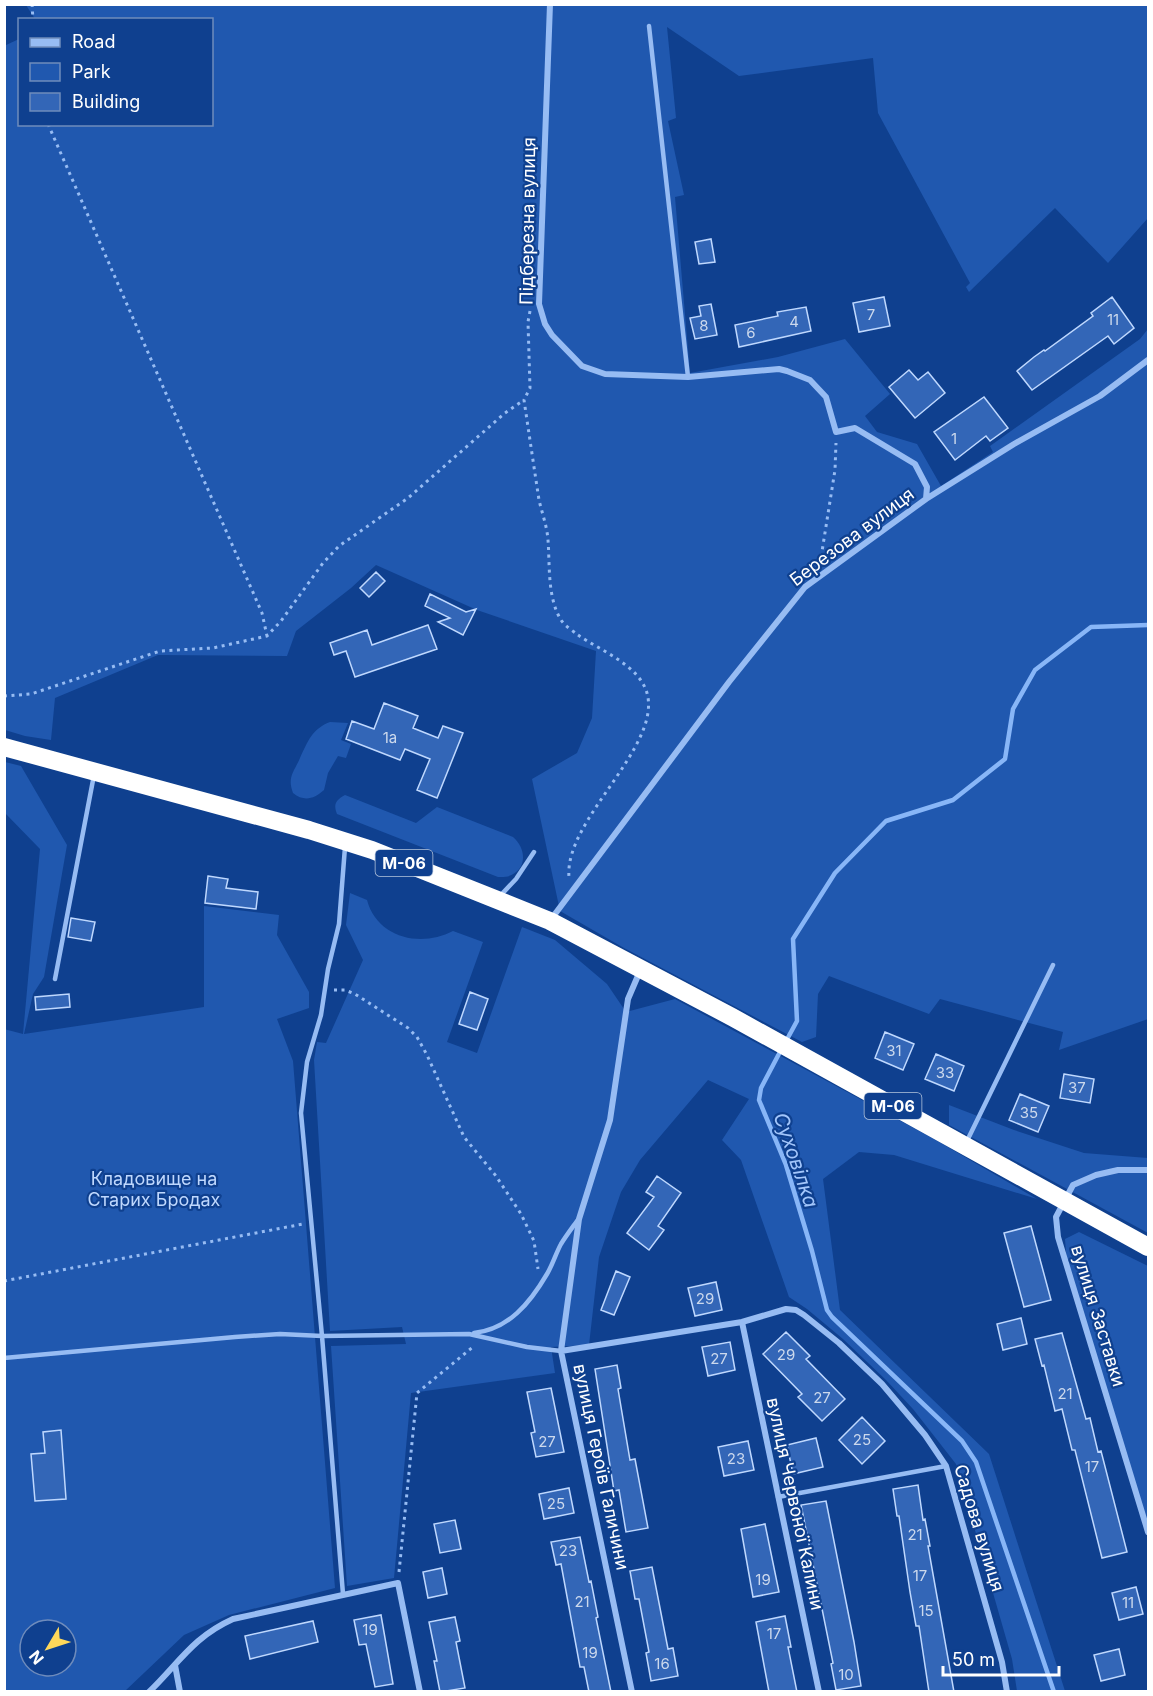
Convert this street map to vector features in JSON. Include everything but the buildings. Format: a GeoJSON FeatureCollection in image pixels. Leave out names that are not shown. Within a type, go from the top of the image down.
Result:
{"type":"FeatureCollection","features":[{"type":"Feature","properties":{"kind":"highway","name":"М-06"},"geometry":{"type":"LineString","coordinates":[[4,747],[288,824],[345,842],[549,921],[732,1017],[1149,1247]]}},
{"type":"Feature","properties":{"kind":"street","name":"Підберезна вулиця"},"geometry":{"type":"LineString","coordinates":[[550,4],[539,304],[545,324],[559,343],[582,366],[605,374],[688,377],[779,369],[795,374],[810,380],[826,397],[836,432]]}},
{"type":"Feature","properties":{"kind":"street","name":"Березова вулиця"},"geometry":{"type":"LineString","coordinates":[[549,921],[736,674],[805,587],[926,499],[1014,444],[1100,396],[1149,360]]}},
{"type":"Feature","properties":{"kind":"street"},"geometry":{"type":"LineString","coordinates":[[836,432],[855,428],[915,464],[927,487],[926,499]]}},
{"type":"Feature","properties":{"kind":"street","name":"вулиця Героїв Галичини"},"geometry":{"type":"LineString","coordinates":[[632,1692],[561,1351],[579,1219],[610,1120],[628,999],[641,969]]}},
{"type":"Feature","properties":{"kind":"street","name":"вулиця Заставки"},"geometry":{"type":"LineString","coordinates":[[1149,1170],[1118,1170],[1096,1175],[1073,1185],[1056,1217],[1058,1237],[1149,1532]]}},
{"type":"Feature","properties":{"kind":"street","name":"Садова вулиця"},"geometry":{"type":"LineString","coordinates":[[561,1351],[742,1322],[786,1309],[796,1310],[804,1315],[839,1343],[882,1384],[919,1428],[946,1466],[1002,1662],[1007,1692]]}},
{"type":"Feature","properties":{"kind":"street","name":"вулиця Червоної Калини"},"geometry":{"type":"LineString","coordinates":[[742,1322],[819,1692]]}},
{"type":"Feature","properties":{"kind":"street"},"geometry":{"type":"LineString","coordinates":[[148,1692],[183,1654],[206,1634],[233,1619],[398,1583],[420,1692]]}},
{"type":"Feature","properties":{"kind":"street"},"geometry":{"type":"LineString","coordinates":[[174,1665],[180,1692]]}},
{"type":"Feature","properties":{"kind":"lane"},"geometry":{"type":"LineString","coordinates":[[649,26],[688,377]]}},
{"type":"Feature","properties":{"kind":"lane"},"geometry":{"type":"LineString","coordinates":[[55,979],[94,772]]}},
{"type":"Feature","properties":{"kind":"lane"},"geometry":{"type":"LineString","coordinates":[[343,1594],[301,1113],[307,1062],[321,1015],[339,924],[345,842]]}},
{"type":"Feature","properties":{"kind":"lane"},"geometry":{"type":"LineString","coordinates":[[497,899],[516,879],[534,852]]}},
{"type":"Feature","properties":{"kind":"lane"},"geometry":{"type":"LineString","coordinates":[[965,1146],[1053,965]]}},
{"type":"Feature","properties":{"kind":"lane"},"geometry":{"type":"LineString","coordinates":[[4,1358],[280,1334],[322,1336],[469,1334],[490,1331],[506,1322],[525,1304],[547,1274],[562,1243],[579,1219]]}},
{"type":"Feature","properties":{"kind":"lane"},"geometry":{"type":"LineString","coordinates":[[469,1334],[527,1347],[561,1351]]}},
{"type":"Feature","properties":{"kind":"lane"},"geometry":{"type":"LineString","coordinates":[[778,1497],[946,1466]]}},
{"type":"Feature","properties":{"kind":"path"},"geometry":{"type":"LineString","coordinates":[[49,126],[262,613],[267,636]]}},
{"type":"Feature","properties":{"kind":"path"},"geometry":{"type":"LineString","coordinates":[[4,696],[31,694],[160,651],[213,648],[267,636],[281,621],[323,562],[339,546],[408,498],[505,413],[524,400],[530,388],[528,322],[531,303],[540,291]]}},
{"type":"Feature","properties":{"kind":"path"},"geometry":{"type":"LineString","coordinates":[[524,400],[548,539],[548,565],[552,593],[561,621],[592,645],[628,665],[636,673],[646,692],[648,718],[632,751],[580,835],[568,865],[570,892]]}},
{"type":"Feature","properties":{"kind":"path"},"geometry":{"type":"LineString","coordinates":[[818,577],[835,470],[836,432]]}},
{"type":"Feature","properties":{"kind":"path"},"geometry":{"type":"LineString","coordinates":[[324,994],[336,989],[355,994],[408,1028],[417,1037],[464,1137],[496,1176],[521,1214],[534,1241],[539,1278],[537,1288]]}},
{"type":"Feature","properties":{"kind":"path"},"geometry":{"type":"LineString","coordinates":[[4,1281],[306,1223]]}},
{"type":"Feature","properties":{"kind":"path"},"geometry":{"type":"LineString","coordinates":[[398,1583],[417,1393],[485,1337]]}},
{"type":"Feature","properties":{"kind":"green space"},"geometry":{"type":"Polygon","coordinates":[[[26,5],[1148,5],[1148,218],[1108,263],[1055,208],[969,292],[966,287],[970,283],[878,113],[873,58],[739,76],[667,27],[676,118],[668,121],[684,195],[675,197],[690,373],[778,357],[845,339],[890,394],[865,416],[877,432],[917,444],[941,486],[993,452],[990,446],[1140,339],[1148,329],[1148,1019],[1059,1050],[1063,1032],[940,999],[929,1014],[829,976],[818,994],[816,1037],[802,1042],[624,948],[560,911],[532,779],[577,753],[592,718],[596,651],[477,610],[376,565],[351,588],[296,631],[287,656],[158,655],[55,698],[51,740],[5,730],[4,46],[18,39],[18,126],[213,126],[213,18],[34,18],[26,5]]]}},
{"type":"Feature","properties":{"kind":"green space"},"geometry":{"type":"Polygon","coordinates":[[[330,722],[348,723],[341,740],[351,744],[346,758],[338,756],[328,773],[324,790],[316,796],[301,798],[293,793],[292,775],[311,736],[330,722]]]}},
{"type":"Feature","properties":{"kind":"green space","name":"Кладовище на Старих Бродах"},"geometry":{"type":"Polygon","coordinates":[[[5,762],[21,766],[67,845],[44,977],[33,994],[24,1034],[204,1007],[204,906],[279,915],[277,935],[309,992],[309,1008],[277,1019],[293,1061],[335,1588],[229,1615],[184,1635],[125,1691],[5,1691],[4,1029],[23,1034],[40,849],[5,813],[5,762]]]}},
{"type":"Feature","properties":{"kind":"green space"},"geometry":{"type":"Polygon","coordinates":[[[345,795],[416,823],[437,807],[513,837],[522,850],[522,864],[514,874],[498,877],[337,814],[336,803],[345,795]]]}},
{"type":"Feature","properties":{"kind":"green space"},"geometry":{"type":"Polygon","coordinates":[[[350,893],[367,900],[372,913],[380,923],[390,931],[402,936],[427,939],[453,931],[483,942],[447,1042],[477,1053],[522,927],[555,940],[607,984],[626,1012],[675,999],[934,1139],[1037,1199],[894,1155],[859,1152],[823,1179],[840,1310],[989,1454],[1065,1691],[1017,1691],[1012,1659],[956,1464],[913,1409],[886,1380],[843,1339],[789,1297],[741,1160],[722,1140],[749,1099],[708,1080],[640,1160],[621,1192],[599,1257],[589,1345],[551,1347],[555,1373],[411,1393],[394,1578],[347,1586],[331,1346],[406,1344],[402,1327],[330,1331],[314,1060],[317,1042],[326,1043],[363,960],[346,925],[350,893]]]}},
{"type":"Feature","properties":{"kind":"green space"},"geometry":{"type":"Polygon","coordinates":[[[949,1105],[1084,1153],[1148,1158],[1148,1233],[949,1125],[949,1105]]]}},
{"type":"Feature","properties":{"kind":"green space"},"geometry":{"type":"Polygon","coordinates":[[[1079,1232],[1148,1266],[1148,1532],[1067,1265],[1065,1239],[1079,1232]]]}},
{"type":"Feature","properties":{"kind":"waterway","name":"Суховілка"},"geometry":{"type":"LineString","coordinates":[[785,1043],[797,1021],[793,939],[835,873],[886,821],[953,800],[1005,759],[1013,709],[1035,670],[1091,627],[1148,625]]}},
{"type":"Feature","properties":{"kind":"waterway","name":"Суховілка"},"geometry":{"type":"LineString","coordinates":[[781,1050],[761,1088],[759,1100],[786,1165],[827,1310],[962,1441],[976,1462],[1054,1692]]}}]}
